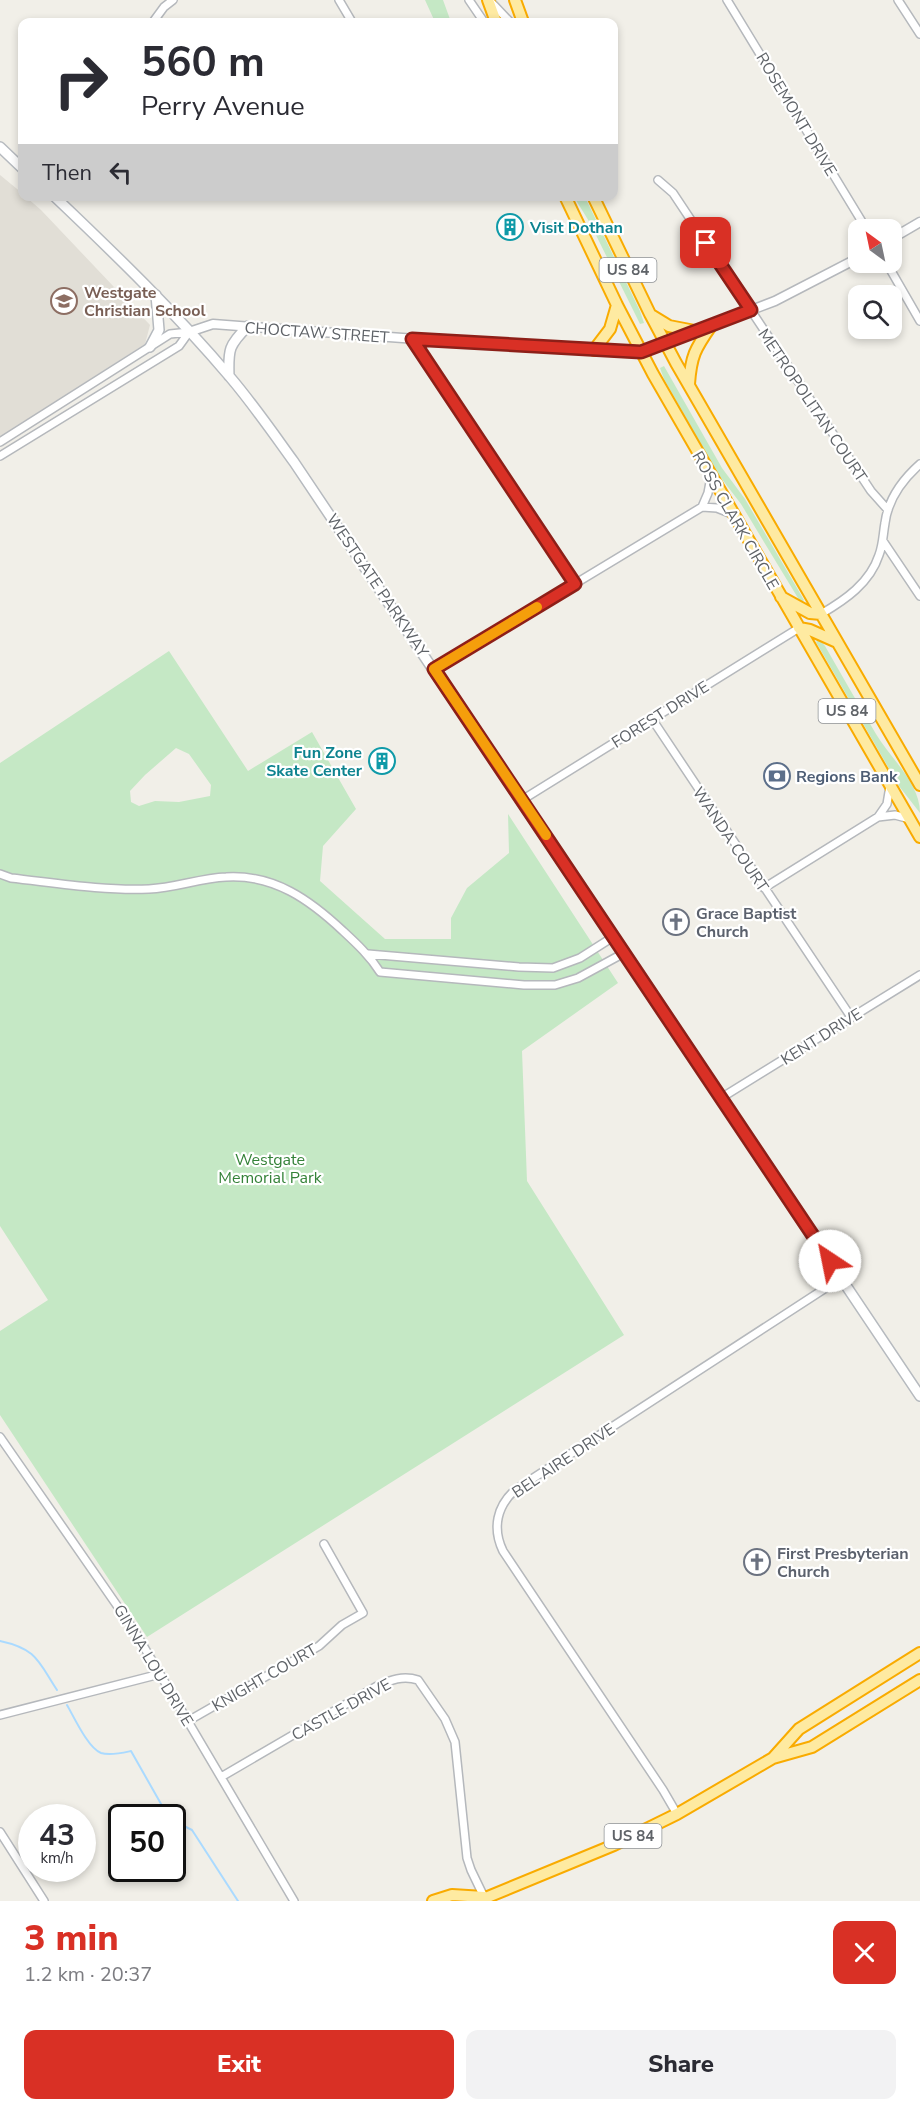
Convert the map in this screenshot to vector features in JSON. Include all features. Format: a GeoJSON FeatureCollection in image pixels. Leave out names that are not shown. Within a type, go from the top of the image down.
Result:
{"type":"FeatureCollection","features":[{"type":"Feature","properties":{"kind":"highway"},"geometry":{"type":"LineString","coordinates":[[488,0],[495,18]]}},
{"type":"Feature","properties":{"kind":"highway"},"geometry":{"type":"LineString","coordinates":[[515,0],[522,18]]}},
{"type":"Feature","properties":{"kind":"highway","name":"ROSS CLARK CIRCLE"},"geometry":{"type":"LineString","coordinates":[[567,201],[641,352],[732,514],[920,837]]}},
{"type":"Feature","properties":{"kind":"highway","name":"ROSS CLARK CIRCLE"},"geometry":{"type":"LineString","coordinates":[[595,201],[665,343],[920,785]]}},
{"type":"Feature","properties":{"kind":"highway"},"geometry":{"type":"LineString","coordinates":[[594,350],[610,329],[617,305]]}},
{"type":"Feature","properties":{"kind":"highway"},"geometry":{"type":"LineString","coordinates":[[650,314],[669,326],[695,331]]}},
{"type":"Feature","properties":{"kind":"highway"},"geometry":{"type":"LineString","coordinates":[[689,385],[693,352],[711,326]]}},
{"type":"Feature","properties":{"kind":"highway"},"geometry":{"type":"LineString","coordinates":[[781,597],[810,613],[821,614]]}},
{"type":"Feature","properties":{"kind":"highway"},"geometry":{"type":"LineString","coordinates":[[799,628],[810,630],[837,642]]}},
{"type":"Feature","properties":{"kind":"highway","name":"US 84"},"geometry":{"type":"LineString","coordinates":[[773,1758],[799,1729],[920,1653]]}},
{"type":"Feature","properties":{"kind":"highway","name":"US 84"},"geometry":{"type":"LineString","coordinates":[[433,1901],[452,1895],[483,1900],[614,1845],[677,1814],[773,1758],[812,1747],[920,1680]]}},
{"type":"Feature","properties":{"kind":"main road"},"geometry":{"type":"LineString","coordinates":[[0,147],[18,164]]}},
{"type":"Feature","properties":{"kind":"main road","name":"WESTGATE PARKWAY"},"geometry":{"type":"LineString","coordinates":[[59,201],[156,295],[229,376],[300,470],[920,1396]]}},
{"type":"Feature","properties":{"kind":"main road"},"geometry":{"type":"LineString","coordinates":[[150,347],[159,330],[156,295]]}},
{"type":"Feature","properties":{"kind":"main road"},"geometry":{"type":"LineString","coordinates":[[229,376],[230,348],[233,341],[248,326]]}},
{"type":"Feature","properties":{"kind":"street"},"geometry":{"type":"LineString","coordinates":[[156,18],[173,0]]}},
{"type":"Feature","properties":{"kind":"street"},"geometry":{"type":"LineString","coordinates":[[339,0],[350,18]]}},
{"type":"Feature","properties":{"kind":"street"},"geometry":{"type":"LineString","coordinates":[[469,0],[481,18]]}},
{"type":"Feature","properties":{"kind":"street"},"geometry":{"type":"LineString","coordinates":[[488,0],[506,18]]}},
{"type":"Feature","properties":{"kind":"street","name":"ROSEMONT DRIVE"},"geometry":{"type":"LineString","coordinates":[[727,0],[860,219]]}},
{"type":"Feature","properties":{"kind":"street"},"geometry":{"type":"LineString","coordinates":[[898,0],[920,34]]}},
{"type":"Feature","properties":{"kind":"street","name":"METROPOLITAN COURT"},"geometry":{"type":"LineString","coordinates":[[658,180],[673,193],[871,491],[888,510]]}},
{"type":"Feature","properties":{"kind":"street"},"geometry":{"type":"LineString","coordinates":[[902,233],[920,222]]}},
{"type":"Feature","properties":{"kind":"street","name":"CHOCTAW STREET"},"geometry":{"type":"LineString","coordinates":[[0,442],[170,334],[189,332],[213,324],[412,339],[641,352],[751,310],[802,288],[848,263]]}},
{"type":"Feature","properties":{"kind":"street"},"geometry":{"type":"LineString","coordinates":[[892,273],[920,321]]}},
{"type":"Feature","properties":{"kind":"street","name":"CHOCTAW STREET"},"geometry":{"type":"LineString","coordinates":[[0,456],[178,346],[189,332]]}},
{"type":"Feature","properties":{"kind":"street"},"geometry":{"type":"LineString","coordinates":[[412,339],[575,584]]}},
{"type":"Feature","properties":{"kind":"street"},"geometry":{"type":"LineString","coordinates":[[821,614],[840,603],[861,584],[875,565],[883,541],[888,510],[899,487],[920,464]]}},
{"type":"Feature","properties":{"kind":"street"},"geometry":{"type":"LineString","coordinates":[[702,507],[711,477]]}},
{"type":"Feature","properties":{"kind":"street"},"geometry":{"type":"LineString","coordinates":[[434,669],[702,507],[717,508],[732,514]]}},
{"type":"Feature","properties":{"kind":"street"},"geometry":{"type":"LineString","coordinates":[[883,541],[920,596]]}},
{"type":"Feature","properties":{"kind":"street","name":"FOREST DRIVE"},"geometry":{"type":"LineString","coordinates":[[522,800],[799,628]]}},
{"type":"Feature","properties":{"kind":"street","name":"WANDA COURT"},"geometry":{"type":"LineString","coordinates":[[652,719],[851,1017]]}},
{"type":"Feature","properties":{"kind":"street"},"geometry":{"type":"LineString","coordinates":[[764,888],[878,817],[887,804],[890,786]]}},
{"type":"Feature","properties":{"kind":"street"},"geometry":{"type":"LineString","coordinates":[[878,817],[895,815],[910,819]]}},
{"type":"Feature","properties":{"kind":"street"},"geometry":{"type":"LineString","coordinates":[[0,874],[11,878],[137,889],[159,888],[215,877],[256,879],[278,885],[313,904],[368,954],[380,972],[524,985],[555,985],[578,978],[624,953]]}},
{"type":"Feature","properties":{"kind":"street"},"geometry":{"type":"LineString","coordinates":[[368,954],[553,968],[580,958],[613,937]]}},
{"type":"Feature","properties":{"kind":"street","name":"KENT DRIVE"},"geometry":{"type":"LineString","coordinates":[[721,1098],[920,975]]}},
{"type":"Feature","properties":{"kind":"street","name":"BEL AIRE DRIVE"},"geometry":{"type":"LineString","coordinates":[[677,1814],[503,1551],[497,1531],[500,1511],[506,1499],[515,1490],[842,1278]]}},
{"type":"Feature","properties":{"kind":"street","name":"GINNA LOU DRIVE"},"geometry":{"type":"LineString","coordinates":[[0,1437],[106,1588],[160,1674],[294,1901]]}},
{"type":"Feature","properties":{"kind":"street","name":"KNIGHT COURT"},"geometry":{"type":"LineString","coordinates":[[188,1721],[319,1646],[342,1625],[363,1613],[324,1544]]}},
{"type":"Feature","properties":{"kind":"street"},"geometry":{"type":"LineString","coordinates":[[0,1715],[160,1674]]}},
{"type":"Feature","properties":{"kind":"street","name":"CASTLE DRIVE"},"geometry":{"type":"LineString","coordinates":[[221,1777],[377,1686],[406,1677],[418,1680],[445,1719],[455,1742],[467,1858],[483,1900]]}},
{"type":"Feature","properties":{"kind":"street"},"geometry":{"type":"LineString","coordinates":[[0,1832],[44,1901]]}},
{"type":"Feature","properties":{"kind":"shaded area","name":"Westgate Christian School"},"geometry":{"type":"Polygon","coordinates":[[[0,175],[18,190],[18,201],[31,201],[41,210],[150,325],[145,344],[0,437],[0,175]]]}},
{"type":"Feature","properties":{"kind":"green space"},"geometry":{"type":"Polygon","coordinates":[[[425,0],[443,0],[450,18],[433,18],[425,0]]]}},
{"type":"Feature","properties":{"kind":"green space"},"geometry":{"type":"Polygon","coordinates":[[[576,201],[587,201],[644,323],[640,324],[590,223],[576,201]]]}},
{"type":"Feature","properties":{"kind":"green space"},"geometry":{"type":"Polygon","coordinates":[[[664,366],[722,468],[745,499],[804,600],[801,603],[741,504],[718,474],[664,379],[660,368],[664,366]]]}},
{"type":"Feature","properties":{"kind":"green space"},"geometry":{"type":"Polygon","coordinates":[[[819,639],[876,734],[910,781],[919,802],[920,813],[899,786],[816,642],[819,639]]]}},
{"type":"Feature","properties":{"kind":"green space","name":"Westgate Memorial Park"},"geometry":{"type":"Polygon","coordinates":[[[169,651],[248,771],[312,732],[356,809],[323,846],[320,881],[385,939],[451,939],[451,918],[467,888],[509,853],[508,814],[618,983],[522,1051],[527,1181],[624,1335],[147,1637],[0,1415],[0,1331],[48,1300],[0,1226],[0,763],[169,651]],[[176,748],[130,791],[131,802],[139,806],[155,801],[179,802],[210,796],[211,785],[189,754],[176,748]]]}},
{"type":"Feature","properties":{"kind":"waterway"},"geometry":{"type":"LineString","coordinates":[[0,1641],[29,1652],[57,1690]]}},
{"type":"Feature","properties":{"kind":"waterway"},"geometry":{"type":"LineString","coordinates":[[67,1705],[86,1739],[96,1750],[108,1754],[131,1751],[161,1804]]}},
{"type":"Feature","properties":{"kind":"waterway"},"geometry":{"type":"LineString","coordinates":[[186,1827],[192,1830],[238,1901]]}},
{"type":"Feature","properties":{"kind":"slow traffic"},"geometry":{"type":"LineString","coordinates":[[537,607],[434,669],[546,835]]}},
{"type":"Feature","properties":{"kind":"place","name":"Visit Dothan"},"geometry":{"type":"Point","coordinates":[510,227]}},
{"type":"Feature","properties":{"kind":"place","name":"Westgate Christian School"},"geometry":{"type":"Point","coordinates":[64,301]}},
{"type":"Feature","properties":{"kind":"place","name":"Fun Zone Skate Center"},"geometry":{"type":"Point","coordinates":[382,761]}},
{"type":"Feature","properties":{"kind":"place","name":"Regions Bank"},"geometry":{"type":"Point","coordinates":[777,776]}},
{"type":"Feature","properties":{"kind":"place","name":"Grace Baptist Church"},"geometry":{"type":"Point","coordinates":[676,922]}},
{"type":"Feature","properties":{"kind":"place","name":"First Presbyterian Church"},"geometry":{"type":"Point","coordinates":[757,1562]}},
{"type":"Feature","properties":{"kind":"route"},"geometry":{"type":"LineString","coordinates":[[706,243],[751,310],[641,352],[412,339],[575,584],[434,669],[830,1261]]}}]}
